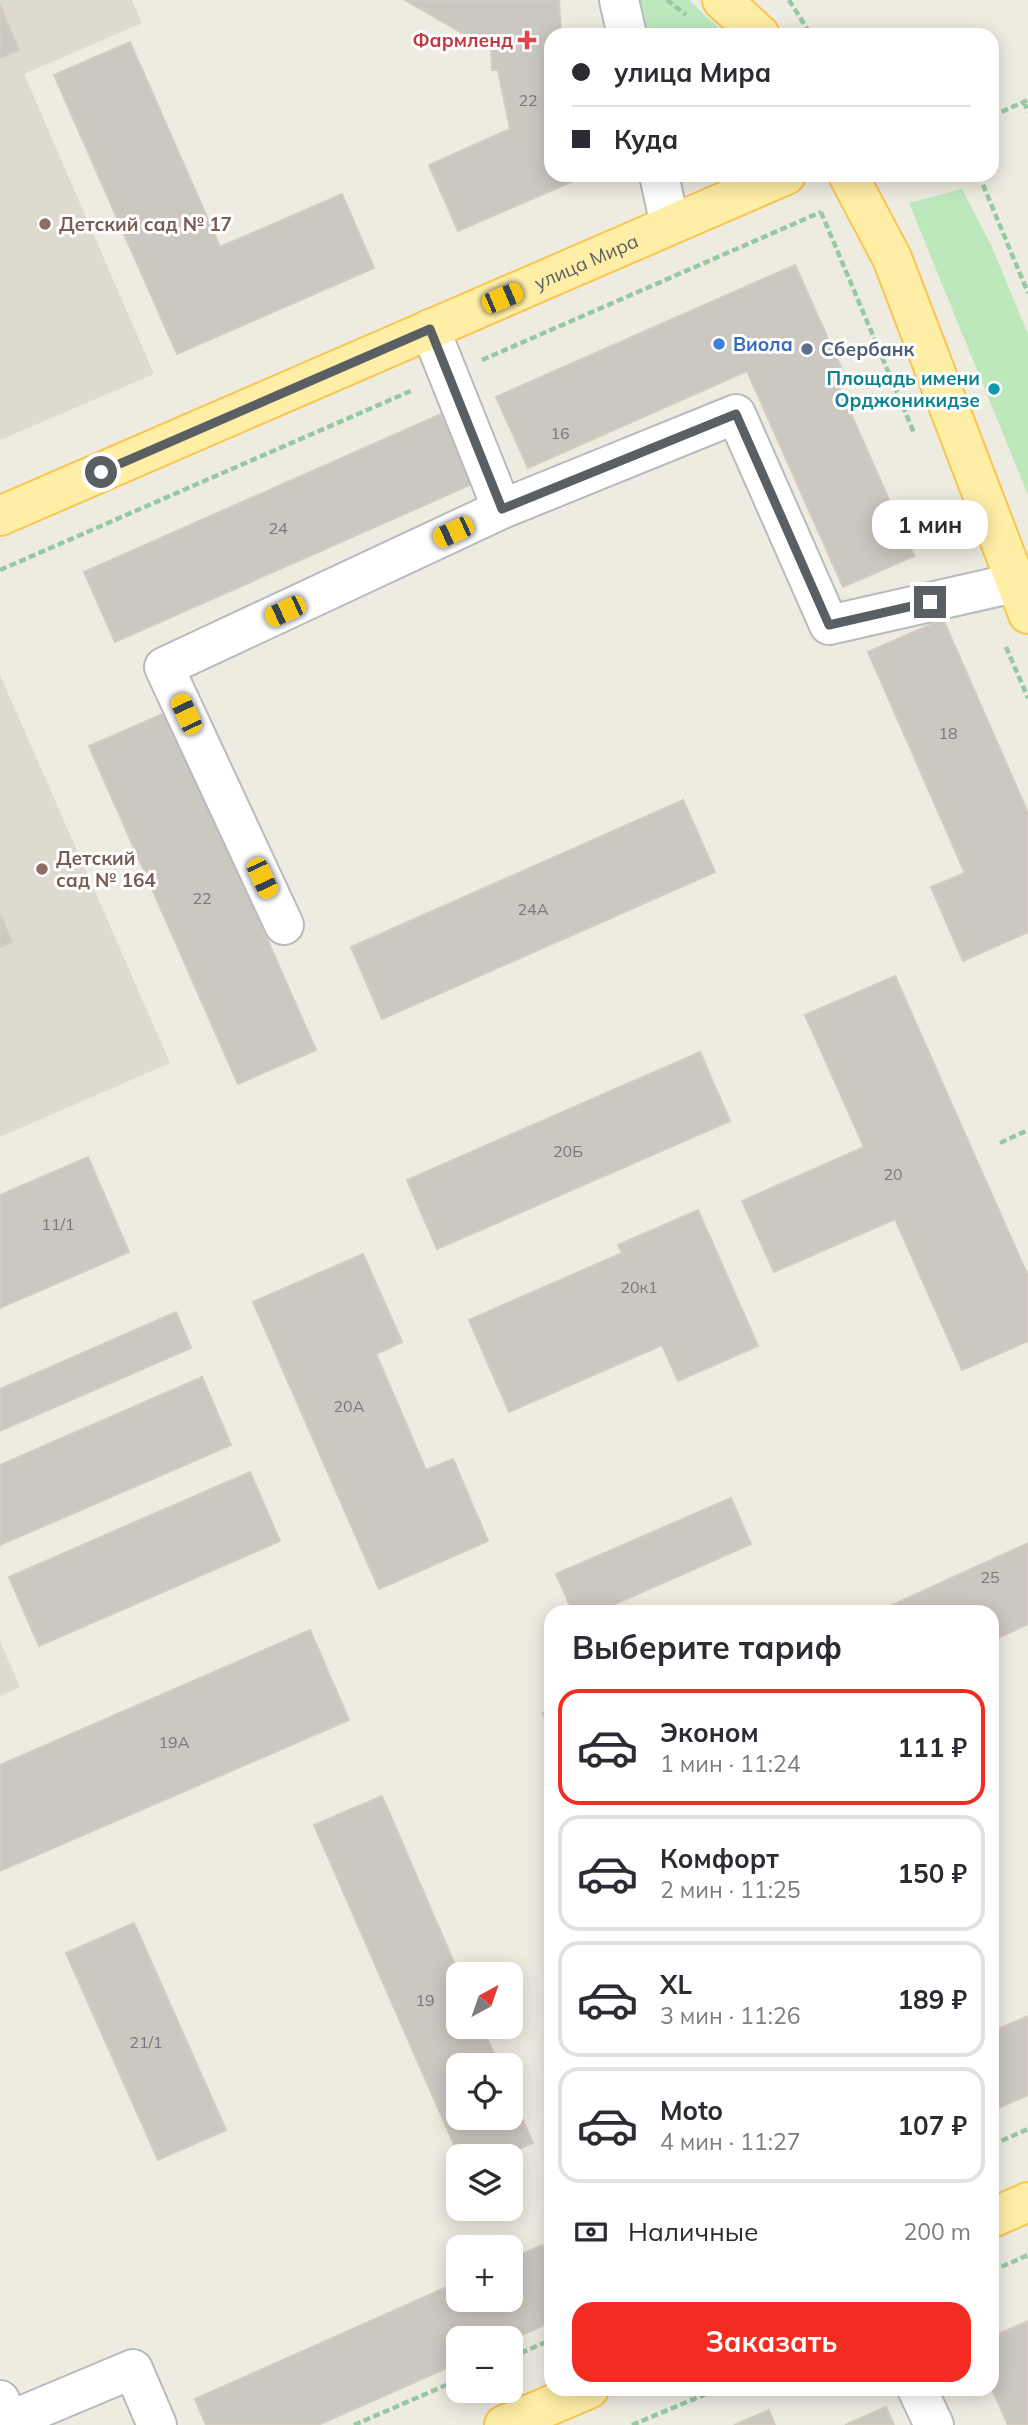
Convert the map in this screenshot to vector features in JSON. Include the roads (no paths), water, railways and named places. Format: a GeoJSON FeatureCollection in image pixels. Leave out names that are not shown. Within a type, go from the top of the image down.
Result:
{"type":"FeatureCollection","features":[{"type":"Feature","properties":{"kind":"main road"},"geometry":{"type":"LineString","coordinates":[[722,0],[752,28]]}},
{"type":"Feature","properties":{"kind":"main road","name":"улица Мира"},"geometry":{"type":"LineString","coordinates":[[0,516],[770,182]]}},
{"type":"Feature","properties":{"kind":"main road"},"geometry":{"type":"LineString","coordinates":[[852,182],[892,258],[1021,599]]}},
{"type":"Feature","properties":{"kind":"main road"},"geometry":{"type":"LineString","coordinates":[[999,2215],[1028,2202]]}},
{"type":"Feature","properties":{"kind":"main road"},"geometry":{"type":"LineString","coordinates":[[504,2425],[572,2396]]}},
{"type":"Feature","properties":{"kind":"street"},"geometry":{"type":"LineString","coordinates":[[619,0],[625,28]]}},
{"type":"Feature","properties":{"kind":"street"},"geometry":{"type":"LineString","coordinates":[[661,182],[670,225]]}},
{"type":"Feature","properties":{"kind":"street"},"geometry":{"type":"LineString","coordinates":[[430,329],[502,509]]}},
{"type":"Feature","properties":{"kind":"street"},"geometry":{"type":"LineString","coordinates":[[284,925],[164,667],[502,509],[736,414],[829,625],[1021,599]]}},
{"type":"Feature","properties":{"kind":"street"},"geometry":{"type":"LineString","coordinates":[[0,2400],[9,2421],[133,2369],[157,2425]]}},
{"type":"Feature","properties":{"kind":"street"},"geometry":{"type":"LineString","coordinates":[[921,2396],[934,2425]]}},
{"type":"Feature","properties":{"kind":"place","name":"Фармленд"},"geometry":{"type":"Point","coordinates":[527,40]}},
{"type":"Feature","properties":{"kind":"place","name":"Детский сад № 17"},"geometry":{"type":"Point","coordinates":[45,224]}},
{"type":"Feature","properties":{"kind":"place","name":"Виола"},"geometry":{"type":"Point","coordinates":[719,344]}},
{"type":"Feature","properties":{"kind":"place","name":"Сбербанк"},"geometry":{"type":"Point","coordinates":[807,349]}},
{"type":"Feature","properties":{"kind":"place","name":"Площадь имени Орджоникидзе"},"geometry":{"type":"Point","coordinates":[994,389]}},
{"type":"Feature","properties":{"kind":"place","name":"Детский сад № 164"},"geometry":{"type":"Point","coordinates":[42,869]}}]}
